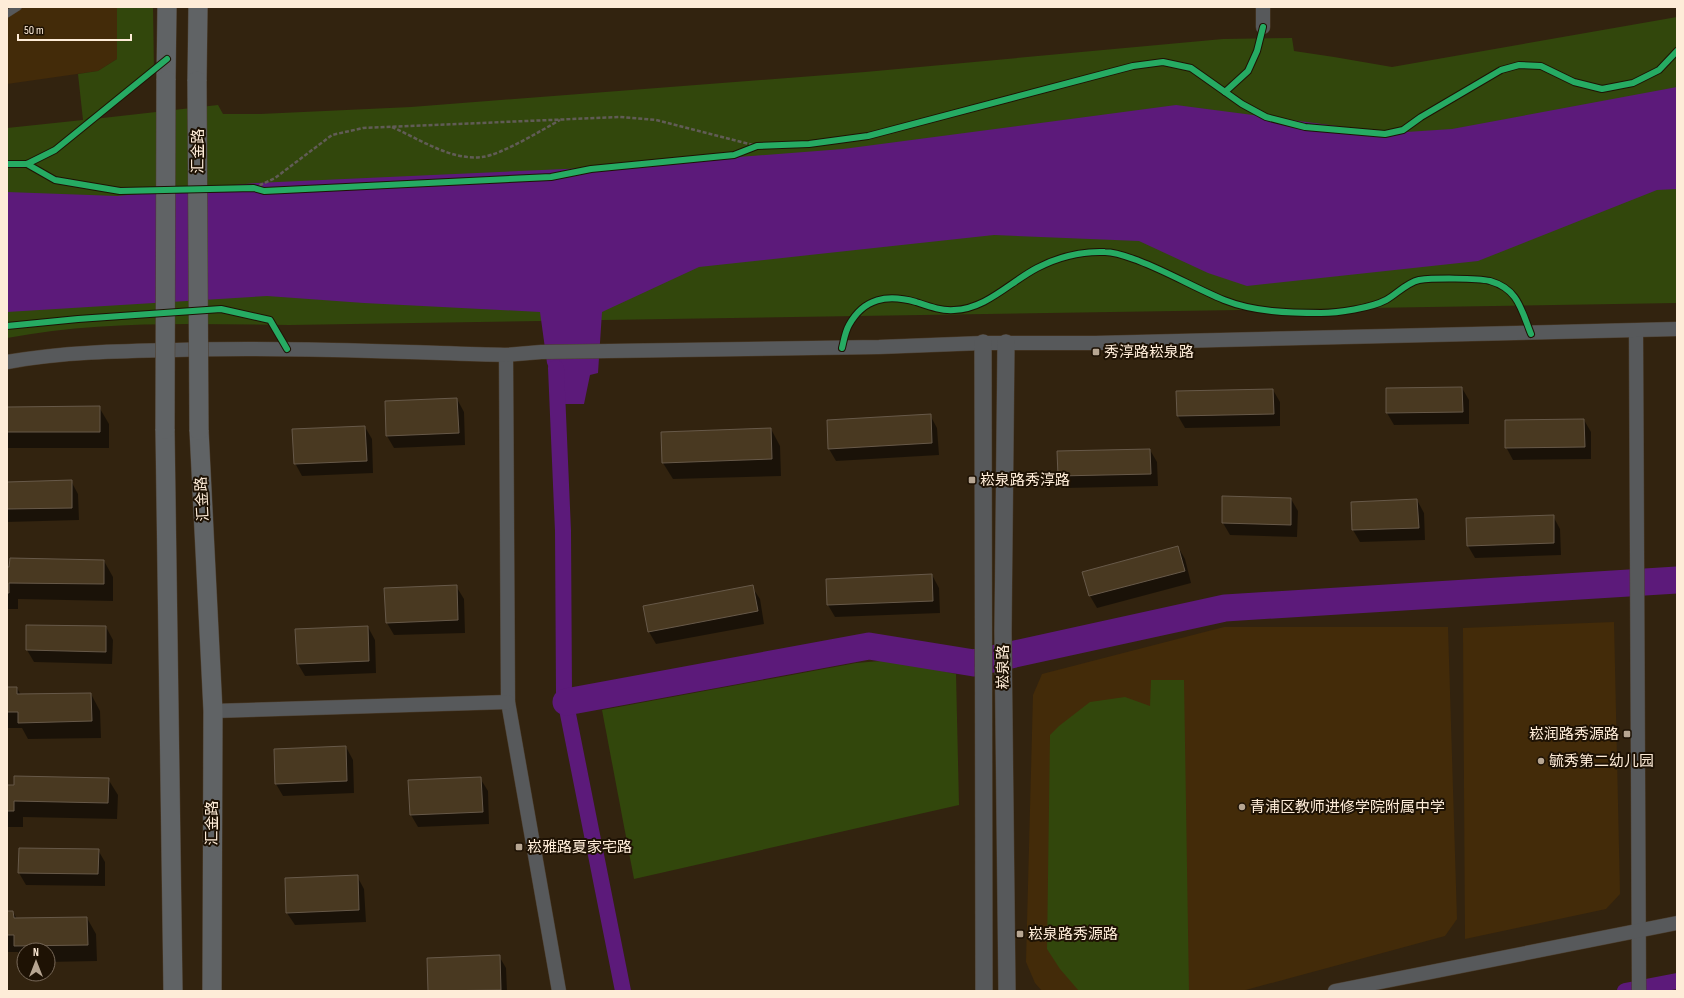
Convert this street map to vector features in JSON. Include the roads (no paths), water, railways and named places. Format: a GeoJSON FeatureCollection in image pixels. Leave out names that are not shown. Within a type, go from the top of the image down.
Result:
{"type":"FeatureCollection","features":[{"type":"Feature","properties":{"kind":"main road"},"geometry":{"type":"LineString","coordinates":[[167,7],[165,429],[173,991]]}},
{"type":"Feature","properties":{"kind":"main road","name":"汇金路"},"geometry":{"type":"LineString","coordinates":[[198,7],[199,430],[213,712],[212,991]]}},
{"type":"Feature","properties":{"kind":"street"},"geometry":{"type":"LineString","coordinates":[[1263,7],[1264,27]]}},
{"type":"Feature","properties":{"kind":"street"},"geometry":{"type":"LineString","coordinates":[[7,362],[46,355],[257,348],[506,355],[541,352],[890,347],[983,343],[1095,343],[1677,329]]}},
{"type":"Feature","properties":{"kind":"street"},"geometry":{"type":"LineString","coordinates":[[1636,331],[1639,991]]}},
{"type":"Feature","properties":{"kind":"street","name":"崧泉路"},"geometry":{"type":"LineString","coordinates":[[983,343],[984,991]]}},
{"type":"Feature","properties":{"kind":"street","name":"崧泉路"},"geometry":{"type":"LineString","coordinates":[[1006,343],[1003,632],[1007,991]]}},
{"type":"Feature","properties":{"kind":"street"},"geometry":{"type":"LineString","coordinates":[[506,355],[508,702],[559,991]]}},
{"type":"Feature","properties":{"kind":"street"},"geometry":{"type":"LineString","coordinates":[[213,712],[508,702]]}},
{"type":"Feature","properties":{"kind":"street"},"geometry":{"type":"LineString","coordinates":[[1336,991],[1677,923]]}},
{"type":"Feature","properties":{"kind":"lane"},"geometry":{"type":"LineString","coordinates":[[7,14],[18,7]]}},
{"type":"Feature","properties":{"kind":"waterway"},"geometry":{"type":"LineString","coordinates":[[556,368],[563,531],[564,694],[623,991]]}},
{"type":"Feature","properties":{"kind":"waterway"},"geometry":{"type":"LineString","coordinates":[[566,702],[869,646],[974,663],[1225,608],[1677,580]]}},
{"type":"Feature","properties":{"kind":"waterway"},"geometry":{"type":"LineString","coordinates":[[1625,991],[1677,981]]}},
{"type":"Feature","properties":{"kind":"place","name":"秀淳路崧泉路"},"geometry":{"type":"Point","coordinates":[1096,352]}},
{"type":"Feature","properties":{"kind":"place","name":"崧泉路秀淳路"},"geometry":{"type":"Point","coordinates":[972,480]}},
{"type":"Feature","properties":{"kind":"place","name":"崧润路秀源路"},"geometry":{"type":"Point","coordinates":[1627,734]}},
{"type":"Feature","properties":{"kind":"place","name":"毓秀第二幼儿园"},"geometry":{"type":"Point","coordinates":[1541,761]}},
{"type":"Feature","properties":{"kind":"place","name":"青浦区教师进修学院附属中学"},"geometry":{"type":"Point","coordinates":[1242,807]}},
{"type":"Feature","properties":{"kind":"place","name":"崧雅路夏家宅路"},"geometry":{"type":"Point","coordinates":[519,847]}},
{"type":"Feature","properties":{"kind":"place","name":"崧泉路秀源路"},"geometry":{"type":"Point","coordinates":[1020,934]}}]}
